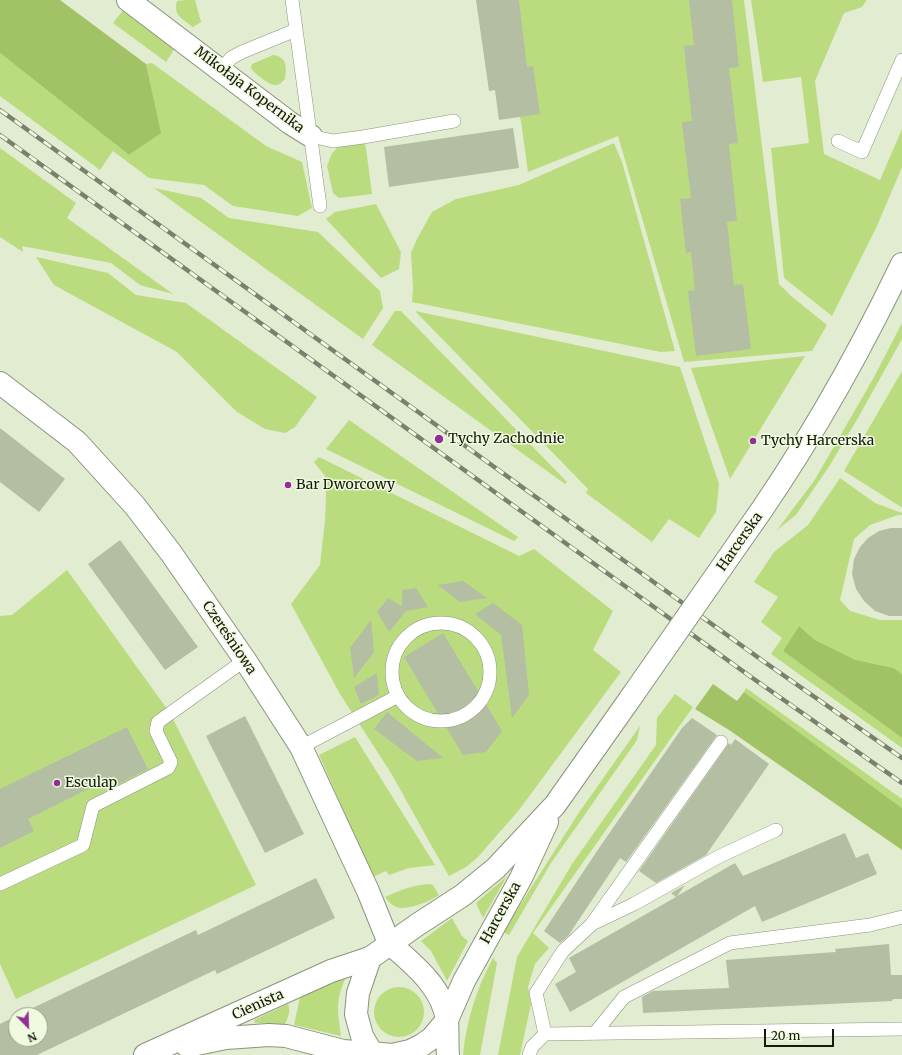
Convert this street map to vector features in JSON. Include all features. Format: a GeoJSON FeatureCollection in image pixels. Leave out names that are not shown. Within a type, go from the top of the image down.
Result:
{"type":"FeatureCollection","features":[{"type":"Feature","properties":{"kind":"street","name":"Mikołaja Kopernika"},"geometry":{"type":"LineString","coordinates":[[134,1],[290,123],[311,136]]}},
{"type":"Feature","properties":{"kind":"street","name":"Harcerska"},"geometry":{"type":"LineString","coordinates":[[389,944],[463,896],[496,868],[555,805],[770,499],[817,424],[878,315],[902,264]]}},
{"type":"Feature","properties":{"kind":"street","name":"Czereśniowa"},"geometry":{"type":"LineString","coordinates":[[0,383],[77,442],[135,506],[171,553],[245,660],[301,747],[368,891],[389,944]]}},
{"type":"Feature","properties":{"kind":"street","name":"Harcerska"},"geometry":{"type":"LineString","coordinates":[[447,1020],[464,981],[521,878],[555,805]]}},
{"type":"Feature","properties":{"kind":"street"},"geometry":{"type":"LineString","coordinates":[[447,1020],[432,1038],[410,1051],[392,1055],[372,1054],[362,1036],[356,1014],[358,993],[370,958],[389,944],[424,974],[442,1002],[447,1020],[448,1055]]}},
{"type":"Feature","properties":{"kind":"street","name":"Cienista"},"geometry":{"type":"LineString","coordinates":[[146,1054],[331,971],[370,958]]}},
{"type":"Feature","properties":{"kind":"street","name":"Cienista"},"geometry":{"type":"LineString","coordinates":[[146,1054],[226,1038],[269,1035],[286,1036],[343,1051],[372,1054]]}},
{"type":"Feature","properties":{"kind":"lane"},"geometry":{"type":"LineString","coordinates":[[292,0],[320,206]]}},
{"type":"Feature","properties":{"kind":"lane"},"geometry":{"type":"LineString","coordinates":[[221,70],[231,58],[242,52],[296,30]]}},
{"type":"Feature","properties":{"kind":"lane"},"geometry":{"type":"LineString","coordinates":[[838,141],[862,152],[902,60]]}},
{"type":"Feature","properties":{"kind":"lane","name":"Mikołaja Kopernika"},"geometry":{"type":"LineString","coordinates":[[311,136],[333,141],[454,121]]}},
{"type":"Feature","properties":{"kind":"lane"},"geometry":{"type":"LineString","coordinates":[[439,622],[452,623],[475,635],[483,645],[489,657],[490,682],[486,694],[469,713],[452,720],[433,721],[420,717],[409,710],[398,696],[394,688],[391,675],[392,662],[396,649],[404,638],[414,630],[426,624],[439,622]]}},
{"type":"Feature","properties":{"kind":"lane"},"geometry":{"type":"LineString","coordinates":[[0,884],[83,845],[93,806],[168,768],[171,762],[156,731],[158,722],[245,660]]}},
{"type":"Feature","properties":{"kind":"lane"},"geometry":{"type":"LineString","coordinates":[[301,747],[398,696]]}},
{"type":"Feature","properties":{"kind":"lane"},"geometry":{"type":"LineString","coordinates":[[544,1034],[536,993],[563,951],[591,924],[721,742]]}},
{"type":"Feature","properties":{"kind":"lane"},"geometry":{"type":"LineString","coordinates":[[591,924],[634,904],[718,857],[776,830]]}},
{"type":"Feature","properties":{"kind":"lane"},"geometry":{"type":"LineString","coordinates":[[595,1033],[624,997],[730,943],[870,925],[902,917]]}},
{"type":"Feature","properties":{"kind":"lane"},"geometry":{"type":"LineString","coordinates":[[529,1055],[532,1047],[544,1034],[902,1029]]}},
{"type":"Feature","properties":{"kind":"green space"},"geometry":{"type":"Polygon","coordinates":[[[0,0],[60,0],[146,64],[161,133],[129,155],[0,53],[0,0]]]}},
{"type":"Feature","properties":{"kind":"green space"},"geometry":{"type":"Polygon","coordinates":[[[195,0],[201,22],[193,27],[180,17],[176,10],[177,1],[195,0]]]}},
{"type":"Feature","properties":{"kind":"green space"},"geometry":{"type":"Polygon","coordinates":[[[494,0],[744,0],[779,284],[791,296],[827,325],[812,351],[684,362],[618,136],[528,172],[521,121],[505,69],[494,0]]]}},
{"type":"Feature","properties":{"kind":"green space"},"geometry":{"type":"Polygon","coordinates":[[[751,0],[867,0],[862,7],[844,13],[815,81],[824,154],[880,180],[902,129],[902,167],[877,226],[832,316],[784,278],[771,148],[809,143],[801,77],[763,82],[751,0]]]}},
{"type":"Feature","properties":{"kind":"green space"},"geometry":{"type":"Polygon","coordinates":[[[124,9],[175,48],[166,62],[113,23],[124,9]]]}},
{"type":"Feature","properties":{"kind":"green space"},"geometry":{"type":"Polygon","coordinates":[[[0,53],[129,155],[160,133],[146,64],[152,63],[266,146],[302,162],[312,208],[298,216],[233,206],[204,185],[149,178],[113,151],[100,170],[0,96],[0,53]]]}},
{"type":"Feature","properties":{"kind":"green space"},"geometry":{"type":"Polygon","coordinates":[[[273,55],[281,58],[286,67],[285,79],[277,85],[271,84],[255,73],[251,68],[252,64],[273,55]]]}},
{"type":"Feature","properties":{"kind":"green space"},"geometry":{"type":"Polygon","coordinates":[[[365,141],[372,194],[339,198],[333,193],[327,166],[332,153],[339,146],[365,141]]]}},
{"type":"Feature","properties":{"kind":"green space"},"geometry":{"type":"Polygon","coordinates":[[[614,143],[622,162],[675,351],[661,352],[412,302],[413,288],[411,253],[432,212],[456,199],[519,185],[614,143]]]}},
{"type":"Feature","properties":{"kind":"green space"},"geometry":{"type":"Polygon","coordinates":[[[0,148],[76,203],[67,218],[173,294],[140,285],[111,263],[22,246],[23,252],[0,237],[0,148]]]}},
{"type":"Feature","properties":{"kind":"green space"},"geometry":{"type":"Polygon","coordinates":[[[154,188],[201,198],[229,218],[318,232],[380,291],[383,308],[363,339],[154,188]]]}},
{"type":"Feature","properties":{"kind":"green space"},"geometry":{"type":"Polygon","coordinates":[[[376,204],[401,252],[399,269],[381,278],[326,219],[335,212],[376,204]]]}},
{"type":"Feature","properties":{"kind":"green space"},"geometry":{"type":"Polygon","coordinates":[[[36,257],[108,273],[136,295],[186,303],[317,397],[295,427],[285,433],[265,429],[237,412],[177,352],[54,285],[36,257]]]}},
{"type":"Feature","properties":{"kind":"green space"},"geometry":{"type":"Polygon","coordinates":[[[395,311],[401,311],[567,482],[565,484],[372,345],[395,311]]]}},
{"type":"Feature","properties":{"kind":"green space"},"geometry":{"type":"Polygon","coordinates":[[[415,311],[680,367],[719,484],[716,512],[699,538],[669,519],[652,542],[586,493],[588,489],[415,311]]]}},
{"type":"Feature","properties":{"kind":"green space"},"geometry":{"type":"Polygon","coordinates":[[[902,323],[902,339],[830,465],[796,515],[777,530],[814,481],[873,379],[902,323]]]}},
{"type":"Feature","properties":{"kind":"green space"},"geometry":{"type":"Polygon","coordinates":[[[805,356],[730,479],[691,368],[805,356]]]}},
{"type":"Feature","properties":{"kind":"green space"},"geometry":{"type":"Polygon","coordinates":[[[902,371],[902,507],[901,507],[844,471],[902,371]]]}},
{"type":"Feature","properties":{"kind":"green space"},"geometry":{"type":"Polygon","coordinates":[[[349,420],[518,537],[514,541],[326,449],[349,420]]]}},
{"type":"Feature","properties":{"kind":"green space"},"geometry":{"type":"Polygon","coordinates":[[[319,457],[519,556],[534,549],[613,611],[593,650],[621,672],[519,810],[477,858],[466,867],[449,876],[391,773],[340,694],[291,604],[320,565],[326,496],[325,476],[314,462],[319,457]]]}},
{"type":"Feature","properties":{"kind":"green space"},"geometry":{"type":"Polygon","coordinates":[[[840,478],[875,503],[902,513],[902,515],[870,525],[854,539],[840,600],[850,611],[880,620],[902,620],[902,674],[894,668],[856,660],[815,640],[799,626],[783,651],[902,738],[902,748],[771,654],[782,638],[761,622],[778,597],[754,582],[774,552],[808,525],[840,478]]]}},
{"type":"Feature","properties":{"kind":"green space"},"geometry":{"type":"Polygon","coordinates":[[[67,570],[170,713],[256,885],[16,999],[0,964],[0,616],[12,615],[67,570]]]}},
{"type":"Feature","properties":{"kind":"green space"},"geometry":{"type":"Polygon","coordinates":[[[799,626],[815,640],[856,660],[894,668],[902,674],[902,738],[783,651],[799,626]]]}},
{"type":"Feature","properties":{"kind":"green space"},"geometry":{"type":"Polygon","coordinates":[[[713,684],[737,701],[744,692],[902,808],[902,850],[729,730],[695,709],[713,684]]]}},
{"type":"Feature","properties":{"kind":"green space"},"geometry":{"type":"Polygon","coordinates":[[[746,688],[902,799],[902,808],[744,692],[746,688]]]}},
{"type":"Feature","properties":{"kind":"green space"},"geometry":{"type":"Polygon","coordinates":[[[675,694],[693,707],[533,933],[549,948],[535,964],[528,987],[531,1004],[520,1055],[498,1055],[517,957],[572,864],[656,745],[657,718],[675,694]]]}},
{"type":"Feature","properties":{"kind":"green space"},"geometry":{"type":"Polygon","coordinates":[[[640,726],[637,740],[551,863],[509,935],[503,932],[578,814],[640,726]]]}},
{"type":"Feature","properties":{"kind":"green space"},"geometry":{"type":"Polygon","coordinates":[[[355,737],[435,865],[409,868],[389,875],[386,871],[373,877],[319,755],[355,737]]]}},
{"type":"Feature","properties":{"kind":"green space"},"geometry":{"type":"Polygon","coordinates":[[[507,876],[483,918],[476,903],[507,876]]]}},
{"type":"Feature","properties":{"kind":"green space"},"geometry":{"type":"Polygon","coordinates":[[[430,884],[433,885],[439,895],[415,906],[404,908],[395,907],[385,897],[407,888],[430,884]]]}},
{"type":"Feature","properties":{"kind":"green space"},"geometry":{"type":"Polygon","coordinates":[[[452,918],[462,936],[468,941],[447,981],[431,951],[421,941],[452,918]]]}},
{"type":"Feature","properties":{"kind":"green space"},"geometry":{"type":"Polygon","coordinates":[[[493,958],[497,963],[480,1055],[463,1055],[464,1043],[473,1005],[487,969],[493,958]]]}},
{"type":"Feature","properties":{"kind":"green space"},"geometry":{"type":"Polygon","coordinates":[[[342,978],[345,979],[338,1008],[341,1036],[294,1025],[300,997],[342,978]]]}},
{"type":"Feature","properties":{"kind":"green space"},"geometry":{"type":"Polygon","coordinates":[[[399,987],[413,991],[420,998],[424,1012],[420,1026],[413,1033],[399,1037],[385,1033],[378,1026],[374,1012],[378,998],[385,991],[399,987]]]}},
{"type":"Feature","properties":{"kind":"green space"},"geometry":{"type":"Polygon","coordinates":[[[288,1004],[289,1012],[285,1024],[255,1023],[254,1020],[288,1004]]]}},
{"type":"Feature","properties":{"kind":"building"},"geometry":{"type":"Polygon","coordinates":[[[476,0],[519,0],[527,67],[533,66],[540,114],[499,120],[495,90],[489,91],[476,0]]]}},
{"type":"Feature","properties":{"kind":"building"},"geometry":{"type":"Polygon","coordinates":[[[689,0],[732,0],[739,67],[729,68],[738,143],[729,144],[737,221],[727,222],[734,285],[743,284],[751,349],[696,356],[688,291],[695,290],[691,252],[686,253],[680,199],[691,198],[682,122],[692,121],[684,46],[694,45],[689,0]]]}},
{"type":"Feature","properties":{"kind":"building"},"geometry":{"type":"Polygon","coordinates":[[[513,128],[519,168],[389,187],[384,147],[513,128]]]}},
{"type":"Feature","properties":{"kind":"building"},"geometry":{"type":"Polygon","coordinates":[[[0,428],[65,479],[39,512],[0,482],[0,428]]]}},
{"type":"Feature","properties":{"kind":"building"},"geometry":{"type":"Polygon","coordinates":[[[891,528],[902,528],[902,616],[889,616],[875,611],[864,601],[856,589],[852,574],[854,559],[860,547],[868,538],[879,531],[891,528]]]}},
{"type":"Feature","properties":{"kind":"building"},"geometry":{"type":"Polygon","coordinates":[[[120,540],[198,647],[165,670],[88,564],[120,540]]]}},
{"type":"Feature","properties":{"kind":"building"},"geometry":{"type":"Polygon","coordinates":[[[463,581],[487,598],[460,602],[438,585],[463,581]]]}},
{"type":"Feature","properties":{"kind":"building"},"geometry":{"type":"Polygon","coordinates":[[[416,588],[428,607],[406,611],[389,632],[377,612],[388,598],[402,606],[402,590],[416,588]]]}},
{"type":"Feature","properties":{"kind":"building"},"geometry":{"type":"Polygon","coordinates":[[[493,603],[522,625],[529,695],[512,718],[501,635],[475,614],[493,603]]]}},
{"type":"Feature","properties":{"kind":"building"},"geometry":{"type":"Polygon","coordinates":[[[371,620],[374,652],[354,678],[350,648],[371,620]]]}},
{"type":"Feature","properties":{"kind":"building"},"geometry":{"type":"Polygon","coordinates":[[[443,633],[502,731],[486,752],[463,755],[404,657],[443,633]]]}},
{"type":"Feature","properties":{"kind":"building"},"geometry":{"type":"Polygon","coordinates":[[[377,673],[379,695],[361,704],[354,687],[377,673]]]}},
{"type":"Feature","properties":{"kind":"building"},"geometry":{"type":"Polygon","coordinates":[[[387,712],[443,758],[417,761],[374,729],[387,712]]]}},
{"type":"Feature","properties":{"kind":"building"},"geometry":{"type":"Polygon","coordinates":[[[245,716],[304,834],[265,853],[206,736],[245,716]]]}},
{"type":"Feature","properties":{"kind":"building"},"geometry":{"type":"Polygon","coordinates":[[[692,718],[717,735],[626,862],[620,858],[568,936],[560,943],[544,931],[682,728],[692,718]]]}},
{"type":"Feature","properties":{"kind":"building","name":"Esculap"},"geometry":{"type":"Polygon","coordinates":[[[127,727],[148,769],[118,784],[114,776],[28,819],[34,831],[0,848],[0,789],[127,727]]]}},
{"type":"Feature","properties":{"kind":"building"},"geometry":{"type":"Polygon","coordinates":[[[735,739],[769,764],[706,855],[656,883],[639,871],[729,743],[731,745],[735,739]]]}},
{"type":"Feature","properties":{"kind":"building"},"geometry":{"type":"Polygon","coordinates":[[[845,833],[856,858],[868,853],[877,874],[762,922],[755,906],[570,1012],[555,984],[576,972],[569,958],[676,897],[671,893],[685,885],[677,896],[735,863],[743,876],[845,833]]]}},
{"type":"Feature","properties":{"kind":"building"},"geometry":{"type":"Polygon","coordinates":[[[316,878],[335,918],[217,974],[215,970],[37,1055],[0,1055],[0,1024],[8,1020],[8,1047],[48,1047],[48,1007],[35,1007],[196,930],[198,935],[316,878]]]}},
{"type":"Feature","properties":{"kind":"building"},"geometry":{"type":"Polygon","coordinates":[[[889,944],[891,975],[902,975],[902,999],[893,999],[892,1001],[643,1013],[642,997],[653,991],[729,988],[726,960],[836,952],[835,949],[889,944]]]}},
{"type":"Feature","properties":{"kind":"railway"},"geometry":{"type":"LineString","coordinates":[[0,110],[763,661],[902,758]]}},
{"type":"Feature","properties":{"kind":"railway"},"geometry":{"type":"LineString","coordinates":[[0,135],[751,677],[902,783]]}},
{"type":"Feature","properties":{"kind":"place","name":"Tychy Zachodnie"},"geometry":{"type":"Point","coordinates":[439,439]}},
{"type":"Feature","properties":{"kind":"place","name":"Tychy Harcerska"},"geometry":{"type":"Point","coordinates":[753,441]}},
{"type":"Feature","properties":{"kind":"place","name":"Bar Dworcowy"},"geometry":{"type":"Point","coordinates":[288,485]}},
{"type":"Feature","properties":{"kind":"place","name":"Esculap"},"geometry":{"type":"Point","coordinates":[57,783]}}]}
